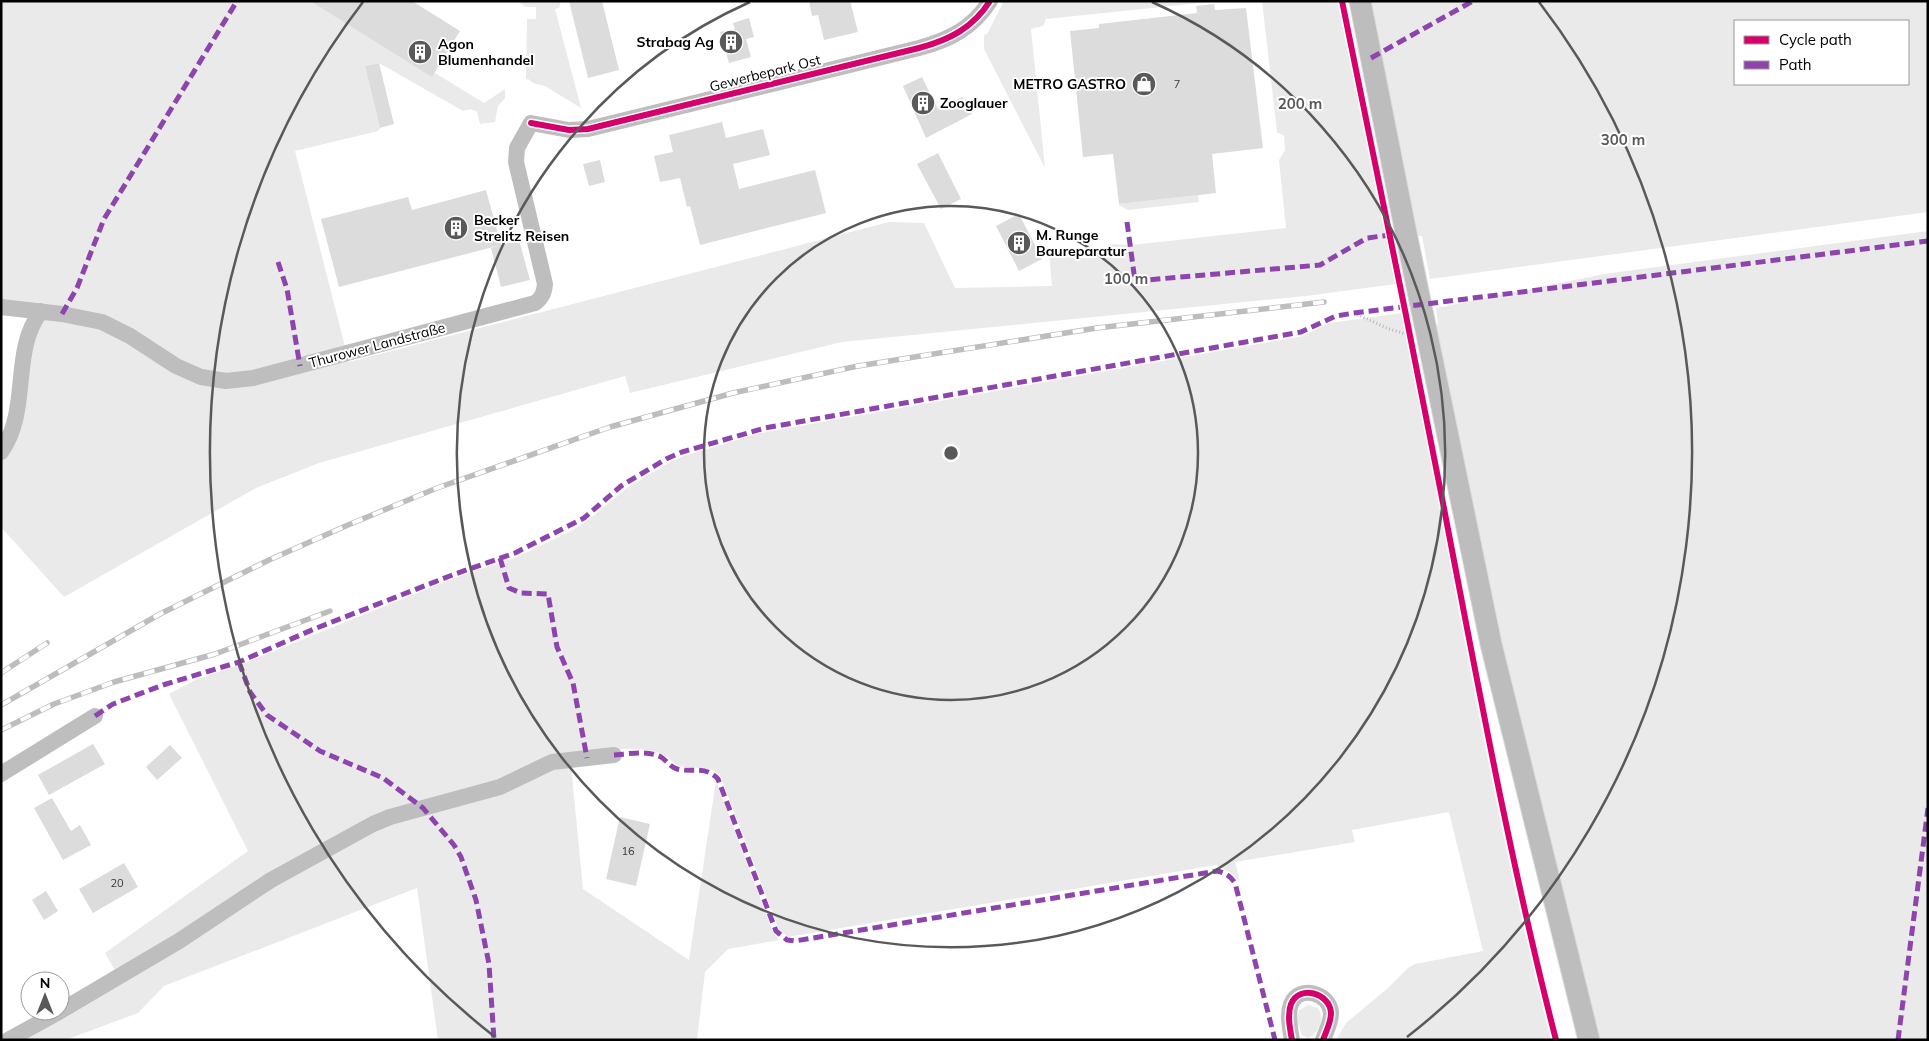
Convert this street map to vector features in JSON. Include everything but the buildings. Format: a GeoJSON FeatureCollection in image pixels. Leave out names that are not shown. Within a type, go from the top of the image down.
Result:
{"type":"FeatureCollection","features":[{"type":"Feature","properties":{"kind":"main road"},"geometry":{"type":"LineString","coordinates":[[1360,1],[1407,238],[1418,331],[1491,644],[1589,1040]]}},
{"type":"Feature","properties":{"kind":"street","name":"Gewerbepark Ost"},"geometry":{"type":"LineString","coordinates":[[531,123],[569,130],[588,129],[919,48],[961,32],[974,21],[990,1]]}},
{"type":"Feature","properties":{"kind":"street","name":"Thurower Landstraße"},"geometry":{"type":"LineString","coordinates":[[1,307],[41,311],[102,322],[130,336],[176,366],[201,376],[226,381],[253,378],[535,303],[541,299],[545,284],[516,162],[517,148],[531,123]]}},
{"type":"Feature","properties":{"kind":"street"},"geometry":{"type":"LineString","coordinates":[[1,452],[12,435],[18,412],[24,351],[29,332],[41,311]]}},
{"type":"Feature","properties":{"kind":"street"},"geometry":{"type":"LineString","coordinates":[[1,774],[95,716]]}},
{"type":"Feature","properties":{"kind":"street"},"geometry":{"type":"LineString","coordinates":[[8,1040],[179,941],[271,880],[390,816],[500,787],[552,762],[614,755]]}},
{"type":"Feature","properties":{"kind":"street"},"geometry":{"type":"LineString","coordinates":[[1292,1040],[1289,1014],[1291,1003],[1298,996],[1316,994],[1324,998],[1329,1004],[1331,1014],[1323,1040]]}},
{"type":"Feature","properties":{"kind":"path"},"geometry":{"type":"LineString","coordinates":[[1354,313],[1389,329],[1418,331]]}},
{"type":"Feature","properties":{"kind":"shaded area"},"geometry":{"type":"Polygon","coordinates":[[[1,1],[310,1],[432,76],[435,73],[484,103],[505,89],[505,98],[498,106],[495,122],[480,124],[477,112],[471,109],[463,111],[379,63],[365,66],[380,128],[378,131],[295,151],[349,362],[889,222],[924,223],[955,288],[1052,286],[1047,247],[1065,250],[1079,257],[1090,258],[1104,252],[1111,244],[1132,245],[1286,228],[1279,160],[1285,150],[1284,136],[1277,132],[1262,1],[1337,1],[1389,242],[1387,242],[1396,284],[1306,296],[842,342],[630,393],[625,376],[319,463],[256,488],[64,597],[1,527],[1,458],[27,355],[38,323],[1,301],[1,1]]]}},
{"type":"Feature","properties":{"kind":"shaded area"},"geometry":{"type":"Polygon","coordinates":[[[516,1],[561,1],[559,8],[555,9],[581,108],[545,86],[533,83],[528,79],[526,80],[527,19],[536,19],[536,7],[526,7],[516,1]]]}},
{"type":"Feature","properties":{"kind":"shaded area"},"geometry":{"type":"Polygon","coordinates":[[[1004,1],[1219,1],[1046,19],[1043,26],[1031,29],[1045,168],[984,49],[984,35],[987,34],[1004,1]]]}},
{"type":"Feature","properties":{"kind":"shaded area"},"geometry":{"type":"Polygon","coordinates":[[[1370,1],[1928,1],[1928,212],[1430,279],[1422,236],[1417,236],[1370,1]]]}},
{"type":"Feature","properties":{"kind":"shaded area"},"geometry":{"type":"Polygon","coordinates":[[[1198,195],[1199,202],[1128,210],[1119,205],[1119,204],[1198,195]]]}},
{"type":"Feature","properties":{"kind":"shaded area"},"geometry":{"type":"Polygon","coordinates":[[[1928,231],[1928,1040],[1599,1040],[1509,678],[1434,325],[1438,324],[1436,308],[1604,274],[1928,231]]]}},
{"type":"Feature","properties":{"kind":"shaded area"},"geometry":{"type":"Polygon","coordinates":[[[1402,313],[1405,330],[1407,330],[1409,337],[1491,778],[1551,1040],[1336,1040],[1346,1023],[1388,988],[1408,968],[1415,964],[1483,951],[1449,812],[1352,830],[1355,842],[1235,862],[1240,882],[1233,874],[1216,865],[788,937],[779,930],[720,775],[706,768],[680,766],[658,753],[642,749],[632,749],[570,755],[583,889],[689,960],[716,781],[773,932],[779,940],[728,949],[705,972],[697,1040],[438,1040],[417,888],[164,986],[138,1013],[65,1040],[17,1040],[50,1021],[70,1021],[70,1010],[121,981],[105,953],[248,851],[169,694],[195,680],[244,663],[457,577],[517,557],[571,531],[587,521],[627,488],[670,462],[684,456],[760,433],[1303,336],[1329,323],[1402,313]]]}},
{"type":"Feature","properties":{"kind":"shaded area"},"geometry":{"type":"Polygon","coordinates":[[[1308,1005],[1318,1008],[1321,1021],[1315,1033],[1308,1038],[1302,1035],[1297,1021],[1299,1010],[1308,1005]]]}},
{"type":"Feature","properties":{"kind":"railway"},"geometry":{"type":"LineString","coordinates":[[1,705],[160,614],[269,560],[437,488],[610,427],[733,393],[858,366],[1097,328],[1324,302]]}},
{"type":"Feature","properties":{"kind":"railway"},"geometry":{"type":"LineString","coordinates":[[1,730],[54,704],[114,682],[215,654],[330,611]]}},
{"type":"Feature","properties":{"kind":"railway"},"geometry":{"type":"LineString","coordinates":[[1,673],[47,643]]}},
{"type":"Feature","properties":{"kind":"marked path"},"geometry":{"type":"LineString","coordinates":[[62,314],[77,288],[104,219],[237,1]]}},
{"type":"Feature","properties":{"kind":"marked path"},"geometry":{"type":"LineString","coordinates":[[1371,58],[1473,1]]}},
{"type":"Feature","properties":{"kind":"marked path"},"geometry":{"type":"LineString","coordinates":[[1127,222],[1135,281],[1320,265],[1367,238],[1390,235]]}},
{"type":"Feature","properties":{"kind":"marked path"},"geometry":{"type":"LineString","coordinates":[[95,716],[113,704],[163,685],[239,662],[314,629],[455,574],[515,553],[584,518],[621,486],[666,459],[682,452],[765,428],[1301,332],[1336,316],[1354,313],[1928,241]]}},
{"type":"Feature","properties":{"kind":"marked path"},"geometry":{"type":"LineString","coordinates":[[278,262],[287,289],[300,366]]}},
{"type":"Feature","properties":{"kind":"marked path"},"geometry":{"type":"LineString","coordinates":[[500,558],[509,588],[521,593],[548,594],[557,647],[573,683],[587,758]]}},
{"type":"Feature","properties":{"kind":"marked path"},"geometry":{"type":"LineString","coordinates":[[239,662],[250,692],[267,715],[320,751],[383,778],[423,808],[454,845],[461,857],[476,900],[489,964],[494,1040]]}},
{"type":"Feature","properties":{"kind":"marked path"},"geometry":{"type":"LineString","coordinates":[[614,755],[638,753],[656,755],[675,768],[708,772],[718,779],[776,931],[787,940],[795,941],[1217,871],[1223,873],[1235,883],[1275,1040]]}},
{"type":"Feature","properties":{"kind":"marked path"},"geometry":{"type":"LineString","coordinates":[[1898,1040],[1928,808]]}},
{"type":"Feature","properties":{"kind":"cycle path"},"geometry":{"type":"LineString","coordinates":[[531,123],[569,130],[588,129],[919,48],[959,32],[976,19],[990,1]]}},
{"type":"Feature","properties":{"kind":"cycle path"},"geometry":{"type":"LineString","coordinates":[[1342,1],[1418,374],[1495,770],[1539,973],[1556,1040]]}},
{"type":"Feature","properties":{"kind":"cycle path"},"geometry":{"type":"LineString","coordinates":[[1292,1040],[1289,1017],[1291,1004],[1300,994],[1307,993],[1320,996],[1329,1006],[1330,1020],[1323,1040]]}},
{"type":"Feature","properties":{"kind":"place","name":"Strabag Ag"},"geometry":{"type":"Point","coordinates":[731,42]}},
{"type":"Feature","properties":{"kind":"place","name":"Agon Blumenhandel"},"geometry":{"type":"Point","coordinates":[420,52]}},
{"type":"Feature","properties":{"kind":"place","name":"METRO GASTRO"},"geometry":{"type":"Point","coordinates":[1144,84]}},
{"type":"Feature","properties":{"kind":"place","name":"Zooglauer"},"geometry":{"type":"Point","coordinates":[923,103]}},
{"type":"Feature","properties":{"kind":"place","name":"Becker Strelitz Reisen"},"geometry":{"type":"Point","coordinates":[456,228]}},
{"type":"Feature","properties":{"kind":"place","name":"M. Runge Baureparatur"},"geometry":{"type":"Point","coordinates":[1019,243]}}]}
